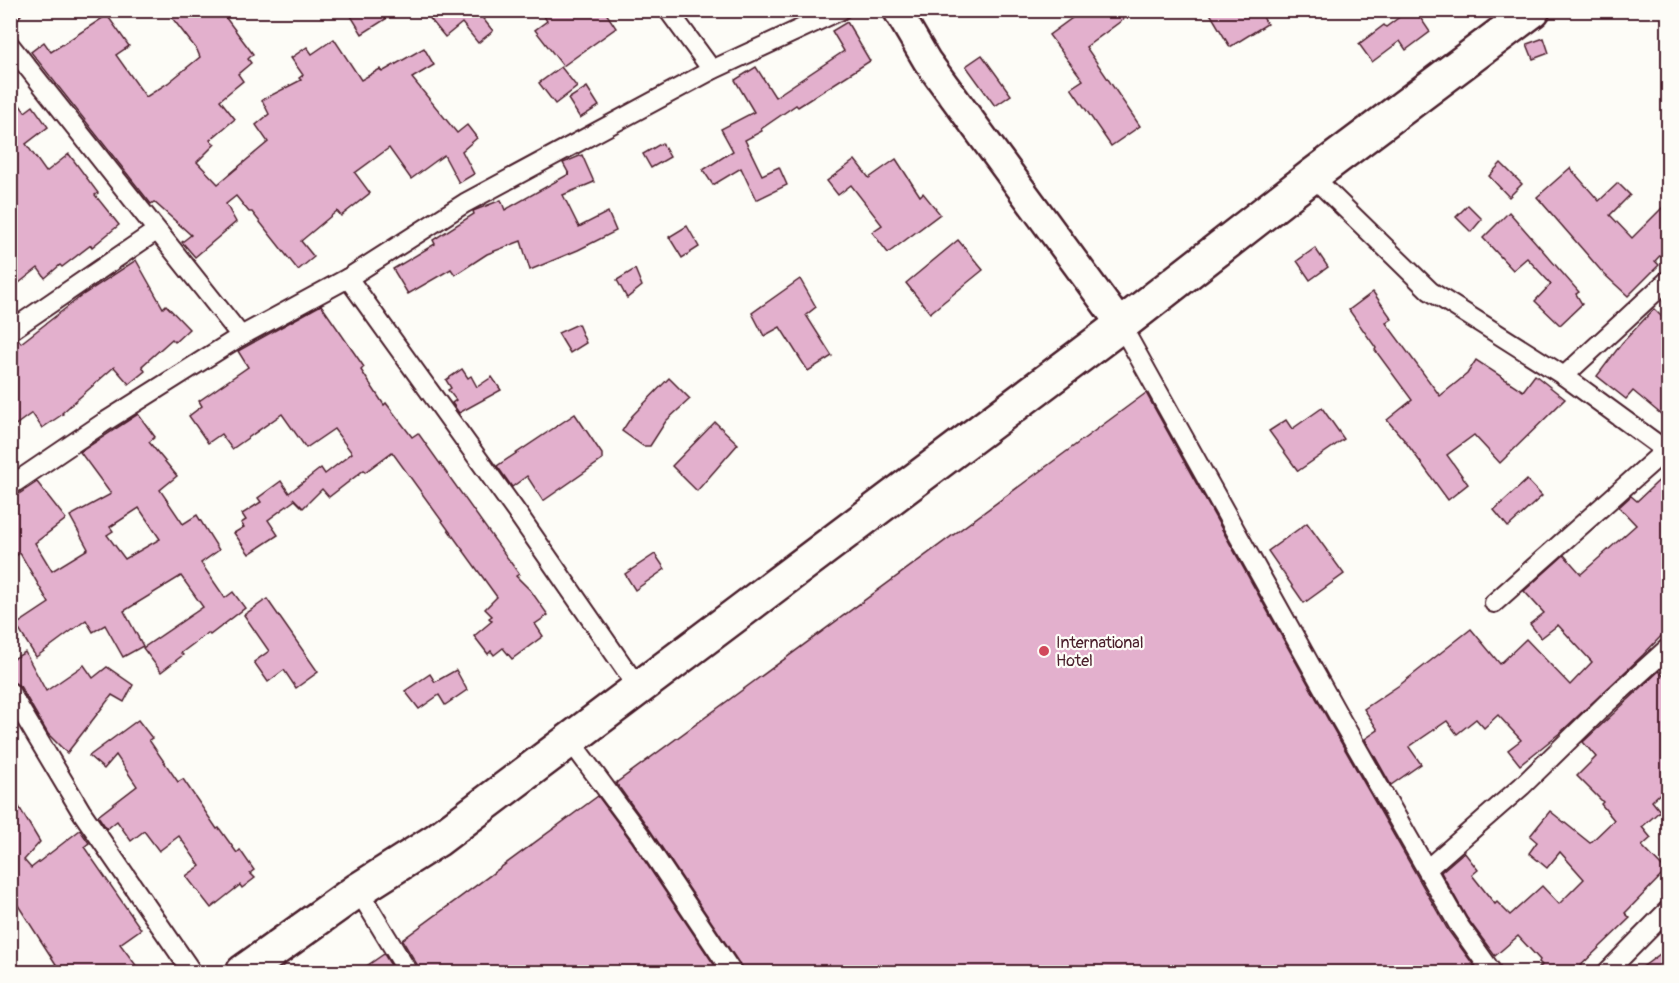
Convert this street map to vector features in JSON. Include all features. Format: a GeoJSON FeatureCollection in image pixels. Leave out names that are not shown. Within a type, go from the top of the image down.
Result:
{"type":"FeatureCollection","features":[{"type":"Feature","properties":{"kind":"highway"},"geometry":{"type":"LineString","coordinates":[[243,972],[358,890],[437,840],[1533,10]]}},
{"type":"Feature","properties":{"kind":"street"},"geometry":{"type":"LineString","coordinates":[[669,10],[711,70]]}},
{"type":"Feature","properties":{"kind":"street"},"geometry":{"type":"LineString","coordinates":[[10,486],[103,423],[241,336],[348,278],[465,203],[711,70],[841,10]]}},
{"type":"Feature","properties":{"kind":"street"},"geometry":{"type":"LineString","coordinates":[[897,10],[927,61],[1120,325],[1458,924],[1492,972]]}},
{"type":"Feature","properties":{"kind":"street"},"geometry":{"type":"LineString","coordinates":[[13,54],[241,336]]}},
{"type":"Feature","properties":{"kind":"street"},"geometry":{"type":"LineString","coordinates":[[1312,176],[1430,291],[1564,376],[1668,450],[1494,603]]}},
{"type":"Feature","properties":{"kind":"street"},"geometry":{"type":"LineString","coordinates":[[10,331],[156,231]]}},
{"type":"Feature","properties":{"kind":"street"},"geometry":{"type":"LineString","coordinates":[[348,278],[520,517],[639,689]]}},
{"type":"Feature","properties":{"kind":"street"},"geometry":{"type":"LineString","coordinates":[[1564,376],[1668,280]]}},
{"type":"Feature","properties":{"kind":"street"},"geometry":{"type":"LineString","coordinates":[[1427,869],[1522,786],[1606,704],[1668,648]]}},
{"type":"Feature","properties":{"kind":"street"},"geometry":{"type":"LineString","coordinates":[[10,692],[81,811],[192,972]]}},
{"type":"Feature","properties":{"kind":"street"},"geometry":{"type":"LineString","coordinates":[[569,739],[641,836],[732,972]]}},
{"type":"Feature","properties":{"kind":"street"},"geometry":{"type":"LineString","coordinates":[[358,890],[408,972]]}},
{"type":"Feature","properties":{"kind":"street"},"geometry":{"type":"LineString","coordinates":[[1607,972],[1668,910]]}},
{"type":"Feature","properties":{"kind":"building"},"geometry":{"type":"Polygon","coordinates":[[[166,10],[220,10],[253,54],[248,59],[251,63],[238,74],[243,81],[220,100],[235,119],[210,140],[215,144],[197,162],[218,184],[268,142],[256,125],[269,114],[262,100],[301,80],[299,78],[303,75],[291,58],[307,47],[312,54],[334,39],[361,80],[380,69],[382,72],[424,48],[434,65],[412,78],[457,133],[467,125],[477,138],[462,151],[474,174],[459,183],[444,155],[411,179],[389,148],[355,173],[370,193],[341,216],[337,211],[301,241],[314,257],[298,270],[252,212],[249,212],[236,196],[226,204],[236,222],[195,257],[182,242],[191,235],[154,202],[151,204],[31,52],[44,42],[51,52],[107,15],[129,46],[116,55],[146,97],[168,83],[200,57],[166,10]]]}},
{"type":"Feature","properties":{"kind":"building"},"geometry":{"type":"Polygon","coordinates":[[[360,10],[400,10],[362,34],[351,16],[360,10]]]}},
{"type":"Feature","properties":{"kind":"building"},"geometry":{"type":"Polygon","coordinates":[[[423,10],[476,10],[493,31],[478,43],[462,23],[445,37],[423,10]]]}},
{"type":"Feature","properties":{"kind":"building"},"geometry":{"type":"Polygon","coordinates":[[[540,10],[604,10],[616,28],[563,66],[535,30],[547,21],[540,10]]]}},
{"type":"Feature","properties":{"kind":"building"},"geometry":{"type":"Polygon","coordinates":[[[1083,10],[1136,10],[1086,47],[1140,126],[1111,146],[1071,88],[1083,80],[1049,35],[1083,10]]]}},
{"type":"Feature","properties":{"kind":"building"},"geometry":{"type":"Polygon","coordinates":[[[1208,10],[1259,10],[1267,24],[1230,47],[1208,10]]]}},
{"type":"Feature","properties":{"kind":"building"},"geometry":{"type":"Polygon","coordinates":[[[1409,10],[1415,10],[1430,32],[1406,50],[1400,41],[1372,62],[1359,44],[1409,10]]]}},
{"type":"Feature","properties":{"kind":"building"},"geometry":{"type":"Polygon","coordinates":[[[847,22],[870,61],[798,107],[796,105],[761,129],[762,131],[745,140],[762,175],[779,167],[787,185],[756,200],[741,168],[713,185],[703,170],[733,151],[721,129],[754,112],[735,80],[756,67],[775,97],[844,51],[832,31],[847,22]]]}},
{"type":"Feature","properties":{"kind":"building"},"geometry":{"type":"Polygon","coordinates":[[[1544,38],[1549,53],[1533,59],[1527,44],[1544,38]]]}},
{"type":"Feature","properties":{"kind":"building"},"geometry":{"type":"Polygon","coordinates":[[[982,55],[1011,95],[995,106],[966,66],[982,55]]]}},
{"type":"Feature","properties":{"kind":"building"},"geometry":{"type":"Polygon","coordinates":[[[561,67],[577,87],[555,104],[539,83],[561,67]]]}},
{"type":"Feature","properties":{"kind":"building"},"geometry":{"type":"Polygon","coordinates":[[[587,87],[599,106],[580,118],[568,99],[587,87]]]}},
{"type":"Feature","properties":{"kind":"building"},"geometry":{"type":"Polygon","coordinates":[[[10,92],[25,112],[33,106],[48,127],[26,144],[46,172],[69,154],[98,193],[95,195],[119,225],[92,247],[91,245],[62,267],[60,265],[45,278],[38,268],[10,290],[10,92]]]}},
{"type":"Feature","properties":{"kind":"building"},"geometry":{"type":"Polygon","coordinates":[[[662,143],[670,157],[651,168],[643,154],[662,143]]]}},
{"type":"Feature","properties":{"kind":"building"},"geometry":{"type":"Polygon","coordinates":[[[582,155],[594,182],[563,195],[579,227],[608,212],[616,231],[530,270],[521,241],[487,254],[455,275],[451,269],[408,294],[393,269],[435,244],[433,240],[474,214],[473,211],[501,200],[505,210],[569,174],[563,163],[582,155]]]}},
{"type":"Feature","properties":{"kind":"building"},"geometry":{"type":"Polygon","coordinates":[[[896,159],[920,196],[923,193],[940,214],[888,253],[872,232],[882,225],[851,185],[838,195],[827,181],[855,160],[869,178],[896,159]]]}},
{"type":"Feature","properties":{"kind":"building"},"geometry":{"type":"Polygon","coordinates":[[[1501,163],[1522,184],[1509,197],[1489,176],[1501,163]]]}},
{"type":"Feature","properties":{"kind":"building"},"geometry":{"type":"Polygon","coordinates":[[[1570,168],[1599,201],[1618,183],[1630,195],[1610,215],[1632,238],[1668,202],[1668,247],[1655,261],[1659,265],[1628,296],[1604,274],[1537,197],[1570,168]]]}},
{"type":"Feature","properties":{"kind":"building"},"geometry":{"type":"Polygon","coordinates":[[[1468,205],[1482,219],[1471,232],[1456,217],[1468,205]]]}},
{"type":"Feature","properties":{"kind":"building"},"geometry":{"type":"Polygon","coordinates":[[[1509,212],[1579,292],[1576,294],[1582,304],[1560,325],[1535,301],[1551,284],[1527,258],[1513,270],[1483,238],[1509,212]]]}},
{"type":"Feature","properties":{"kind":"building"},"geometry":{"type":"Polygon","coordinates":[[[687,226],[699,247],[682,258],[669,237],[687,226]]]}},
{"type":"Feature","properties":{"kind":"building"},"geometry":{"type":"Polygon","coordinates":[[[958,240],[983,270],[930,313],[906,283],[958,240]]]}},
{"type":"Feature","properties":{"kind":"building"},"geometry":{"type":"Polygon","coordinates":[[[1315,248],[1328,267],[1310,280],[1297,261],[1315,248]]]}},
{"type":"Feature","properties":{"kind":"building"},"geometry":{"type":"Polygon","coordinates":[[[136,260],[163,308],[166,305],[189,329],[175,342],[172,339],[142,366],[145,371],[129,384],[114,367],[63,414],[42,428],[32,413],[10,429],[10,342],[18,339],[21,343],[84,294],[136,260]]]}},
{"type":"Feature","properties":{"kind":"building"},"geometry":{"type":"Polygon","coordinates":[[[635,269],[642,286],[627,298],[617,280],[635,269]]]}},
{"type":"Feature","properties":{"kind":"building"},"geometry":{"type":"Polygon","coordinates":[[[800,279],[816,307],[806,315],[832,356],[808,371],[780,327],[764,336],[752,313],[800,279]]]}},
{"type":"Feature","properties":{"kind":"building"},"geometry":{"type":"Polygon","coordinates":[[[1373,292],[1392,319],[1386,323],[1440,396],[1467,374],[1476,360],[1523,391],[1535,375],[1565,399],[1500,463],[1474,435],[1447,455],[1468,484],[1448,500],[1387,420],[1412,400],[1349,310],[1373,292]]]}},
{"type":"Feature","properties":{"kind":"building"},"geometry":{"type":"Polygon","coordinates":[[[321,305],[364,367],[361,370],[384,405],[386,403],[412,437],[418,433],[519,574],[516,576],[531,591],[548,615],[535,624],[543,636],[512,659],[503,648],[494,655],[491,651],[488,654],[474,636],[492,621],[489,618],[492,616],[485,609],[497,597],[392,452],[329,497],[322,489],[303,508],[295,500],[268,520],[278,535],[249,554],[234,533],[244,527],[241,523],[246,520],[242,514],[261,502],[258,498],[281,481],[289,493],[321,468],[325,474],[352,453],[334,429],[306,448],[282,414],[232,449],[221,434],[208,443],[189,416],[202,406],[199,401],[248,367],[238,351],[321,305]]]}},
{"type":"Feature","properties":{"kind":"building"},"geometry":{"type":"Polygon","coordinates":[[[1654,309],[1668,323],[1668,420],[1633,391],[1626,399],[1597,376],[1622,343],[1654,309]]]}},
{"type":"Feature","properties":{"kind":"building"},"geometry":{"type":"Polygon","coordinates":[[[578,324],[586,343],[570,353],[558,333],[578,324]]]}},
{"type":"Feature","properties":{"kind":"building"},"geometry":{"type":"Polygon","coordinates":[[[462,369],[468,378],[471,376],[477,387],[492,377],[501,390],[459,413],[452,403],[456,400],[448,390],[451,388],[446,380],[462,369]]]}},
{"type":"Feature","properties":{"kind":"building"},"geometry":{"type":"Polygon","coordinates":[[[669,378],[690,399],[666,421],[650,446],[643,446],[622,431],[632,416],[669,378]]]}},
{"type":"Feature","properties":{"kind":"building","name":"International Hotel"},"geometry":{"type":"Polygon","coordinates":[[[1146,393],[1448,930],[1478,971],[743,972],[650,830],[616,783],[1146,393]]]}},
{"type":"Feature","properties":{"kind":"building"},"geometry":{"type":"Polygon","coordinates":[[[1322,408],[1344,439],[1298,471],[1269,431],[1286,420],[1292,429],[1322,408]]]}},
{"type":"Feature","properties":{"kind":"building"},"geometry":{"type":"Polygon","coordinates":[[[138,414],[155,437],[149,442],[177,476],[160,490],[183,524],[197,515],[219,550],[201,563],[225,598],[233,592],[245,608],[210,635],[208,633],[181,653],[183,655],[161,672],[143,648],[203,607],[181,576],[124,611],[143,646],[123,657],[105,625],[93,632],[86,620],[36,657],[16,625],[49,603],[20,553],[10,560],[10,500],[37,482],[66,519],[35,543],[52,571],[88,549],[70,516],[111,494],[80,452],[138,414]],[[139,508],[110,527],[113,531],[107,535],[125,559],[160,539],[139,508]]]}},
{"type":"Feature","properties":{"kind":"building"},"geometry":{"type":"Polygon","coordinates":[[[575,414],[602,454],[602,460],[543,501],[527,476],[512,487],[497,466],[575,414]]]}},
{"type":"Feature","properties":{"kind":"building"},"geometry":{"type":"Polygon","coordinates":[[[715,422],[738,444],[697,491],[672,466],[715,422]]]}},
{"type":"Feature","properties":{"kind":"building"},"geometry":{"type":"Polygon","coordinates":[[[1668,472],[1668,629],[1561,732],[1520,765],[1508,750],[1521,740],[1498,715],[1484,728],[1476,719],[1457,734],[1447,721],[1409,747],[1421,764],[1391,785],[1365,739],[1378,730],[1364,709],[1401,684],[1471,629],[1500,664],[1526,639],[1570,685],[1592,662],[1558,625],[1541,638],[1530,624],[1544,613],[1524,591],[1564,555],[1581,574],[1636,525],[1619,507],[1631,496],[1637,501],[1668,472]]]}},
{"type":"Feature","properties":{"kind":"building"},"geometry":{"type":"Polygon","coordinates":[[[1527,480],[1542,496],[1508,527],[1494,510],[1527,480]]]}},
{"type":"Feature","properties":{"kind":"building"},"geometry":{"type":"Polygon","coordinates":[[[1307,523],[1344,574],[1304,603],[1268,551],[1307,523]]]}},
{"type":"Feature","properties":{"kind":"building"},"geometry":{"type":"Polygon","coordinates":[[[655,554],[665,569],[635,590],[625,574],[655,554]]]}},
{"type":"Feature","properties":{"kind":"building"},"geometry":{"type":"Polygon","coordinates":[[[267,599],[318,672],[296,688],[284,670],[268,682],[254,662],[269,651],[244,615],[267,599]]]}},
{"type":"Feature","properties":{"kind":"building"},"geometry":{"type":"Polygon","coordinates":[[[25,652],[46,691],[84,665],[93,678],[107,667],[133,685],[124,702],[112,695],[67,753],[48,734],[20,686],[10,681],[10,661],[25,652]]]}},
{"type":"Feature","properties":{"kind":"building"},"geometry":{"type":"Polygon","coordinates":[[[456,670],[467,690],[445,705],[439,695],[419,709],[405,691],[430,674],[435,682],[456,670]]]}},
{"type":"Feature","properties":{"kind":"building"},"geometry":{"type":"Polygon","coordinates":[[[1659,671],[1668,681],[1668,786],[1652,801],[1660,811],[1642,827],[1651,838],[1642,846],[1666,871],[1625,913],[1630,918],[1574,972],[1535,972],[1542,965],[1540,960],[1518,936],[1495,956],[1467,918],[1441,872],[1464,852],[1478,870],[1472,875],[1495,904],[1497,902],[1510,915],[1542,886],[1559,904],[1584,879],[1560,852],[1547,868],[1529,853],[1537,842],[1530,836],[1550,811],[1590,843],[1614,820],[1601,804],[1603,802],[1577,776],[1596,757],[1583,742],[1659,671]]]}},
{"type":"Feature","properties":{"kind":"building"},"geometry":{"type":"Polygon","coordinates":[[[138,720],[152,738],[149,740],[178,782],[183,779],[217,829],[219,828],[237,853],[240,850],[254,870],[250,873],[255,878],[242,888],[240,885],[211,908],[186,876],[200,866],[179,836],[159,851],[144,831],[131,841],[117,821],[107,829],[98,816],[137,786],[116,755],[104,769],[89,756],[138,720]]]}},
{"type":"Feature","properties":{"kind":"building"},"geometry":{"type":"Polygon","coordinates":[[[10,792],[40,842],[24,860],[31,868],[80,830],[89,843],[84,847],[141,929],[120,944],[141,972],[61,972],[10,893],[10,792]]]}},
{"type":"Feature","properties":{"kind":"building"},"geometry":{"type":"Polygon","coordinates":[[[598,796],[632,842],[719,972],[419,972],[418,966],[402,940],[598,796]]]}},
{"type":"Feature","properties":{"kind":"building"},"geometry":{"type":"Polygon","coordinates":[[[1668,948],[1668,972],[1636,972],[1668,948]]]}},
{"type":"Feature","properties":{"kind":"building"},"geometry":{"type":"Polygon","coordinates":[[[384,954],[395,972],[358,972],[384,954]]]}},
{"type":"Feature","properties":{"kind":"place","name":"International Hotel"},"geometry":{"type":"Point","coordinates":[1044,651]}}]}
